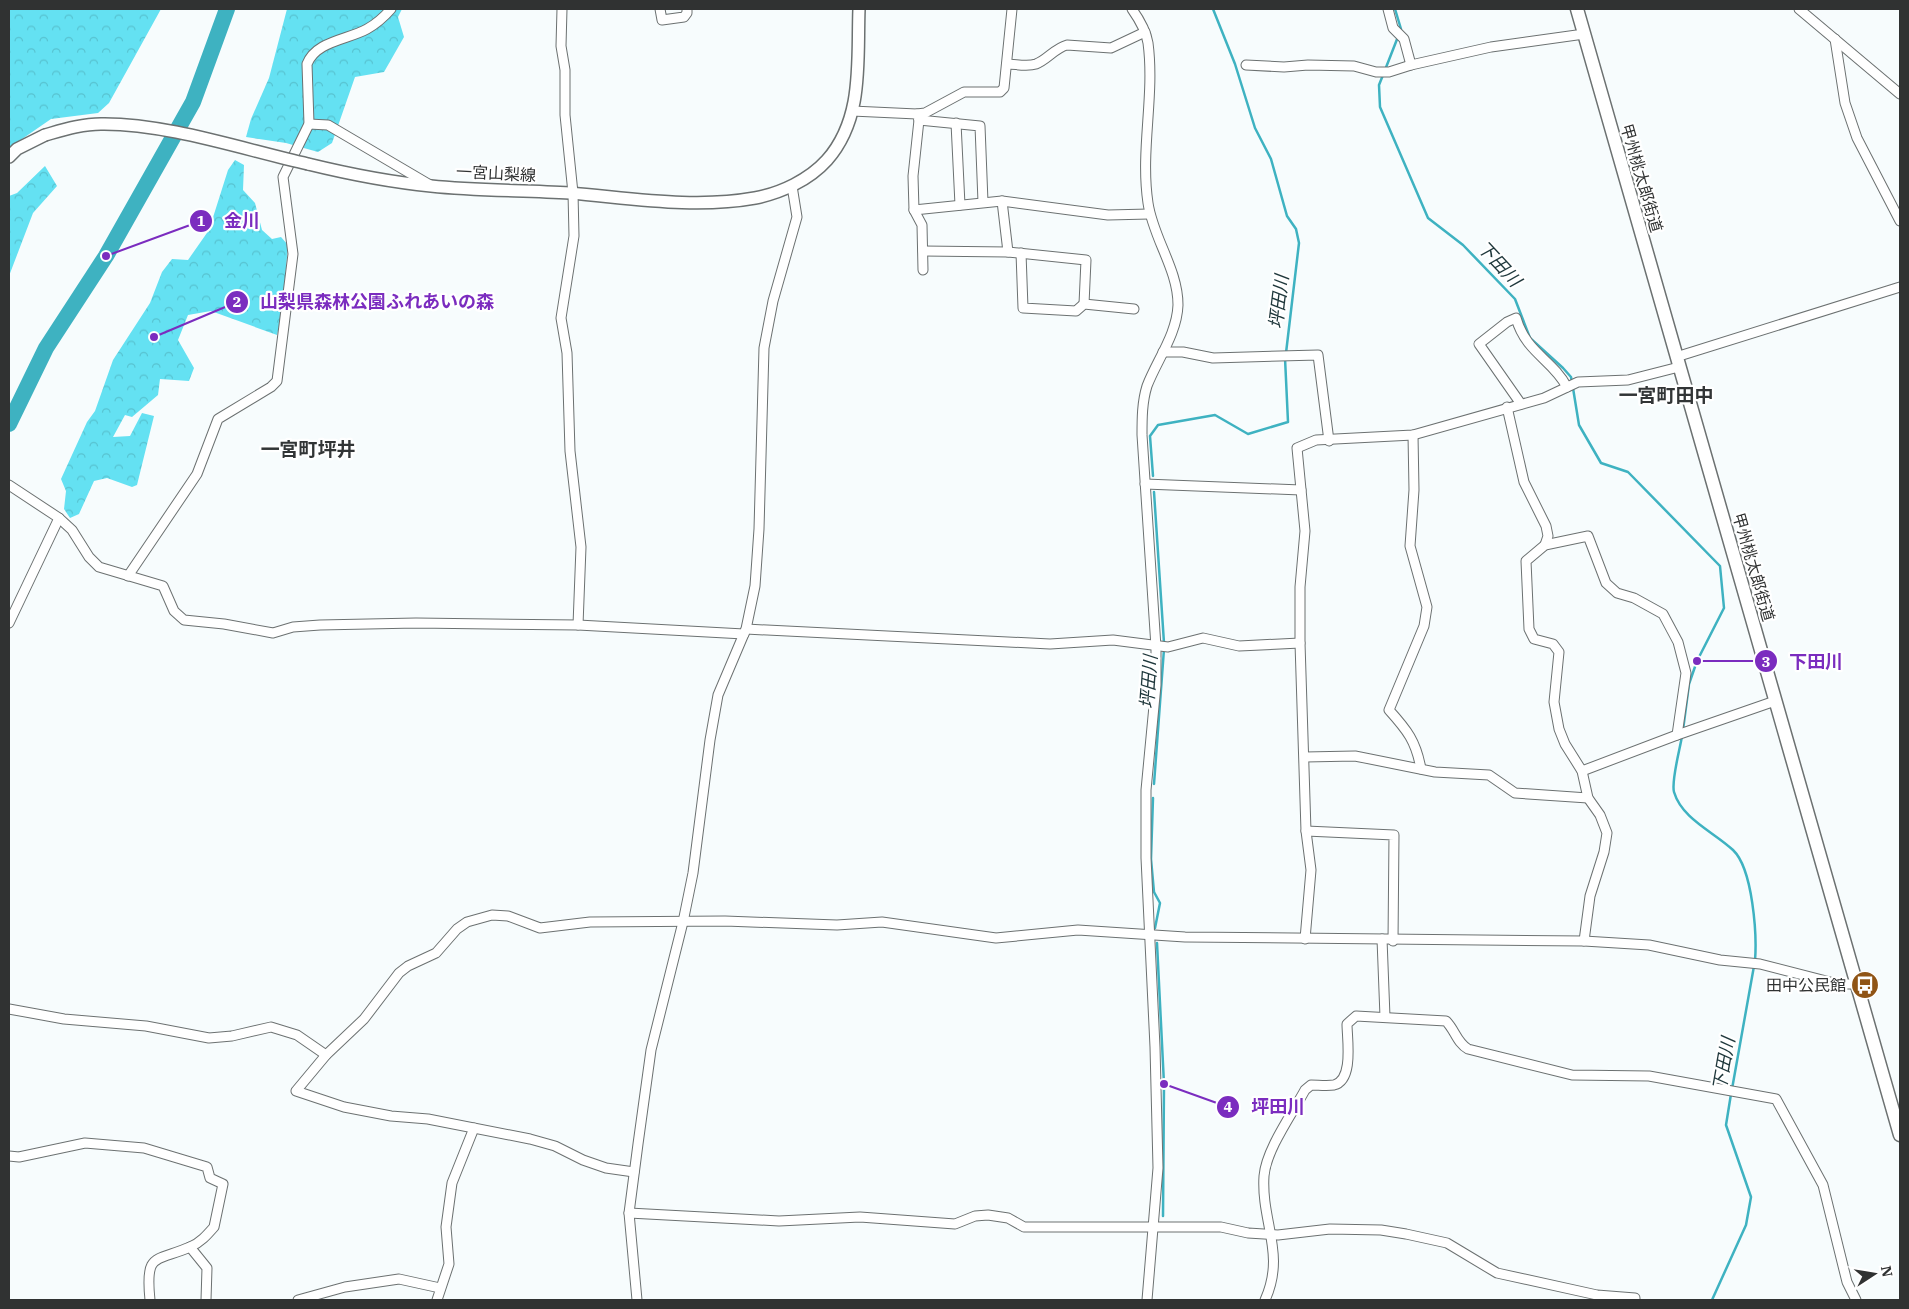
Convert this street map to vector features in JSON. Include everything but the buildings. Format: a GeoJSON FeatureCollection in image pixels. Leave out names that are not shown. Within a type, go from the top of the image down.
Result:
{"type":"FeatureCollection","features":[{"type":"Feature","properties":{"kind":"highway","name":"甲州桃太郎街道"},"geometry":{"type":"LineString","coordinates":[[1577,9],[1900,1135]]}},
{"type":"Feature","properties":{"kind":"main road","name":"一宮山梨線"},"geometry":{"type":"LineString","coordinates":[[9,157],[18,149],[45,135],[99,124],[131,125],[164,130],[369,178],[432,186],[573,193],[607,198],[728,202],[756,198],[792,186],[817,170],[842,138],[852,111],[858,79],[858,9]]}},
{"type":"Feature","properties":{"kind":"street"},"geometry":{"type":"LineString","coordinates":[[128,576],[196,474],[218,419],[277,381],[293,254],[283,177],[309,124],[306,76],[310,56],[319,48],[368,28],[391,9]]}},
{"type":"Feature","properties":{"kind":"street"},"geometry":{"type":"LineString","coordinates":[[562,9],[561,46],[565,70],[566,114],[573,193],[573,252],[566,278],[561,318],[566,353],[570,451],[581,547],[578,625]]}},
{"type":"Feature","properties":{"kind":"street"},"geometry":{"type":"LineString","coordinates":[[660,9],[662,20],[684,17],[686,9]]}},
{"type":"Feature","properties":{"kind":"street"},"geometry":{"type":"LineString","coordinates":[[918,117],[964,92],[1000,92],[1004,88],[1012,9]]}},
{"type":"Feature","properties":{"kind":"street"},"geometry":{"type":"LineString","coordinates":[[1132,9],[1145,32],[1148,43],[1149,80],[1145,185],[1149,214],[1169,265],[1175,284],[1178,305],[1174,329],[1146,389],[1142,410],[1145,484],[1161,647],[1146,790],[1146,858],[1157,1099],[1158,1168],[1147,1300]]}},
{"type":"Feature","properties":{"kind":"street"},"geometry":{"type":"LineString","coordinates":[[1388,9],[1393,28],[1404,39],[1411,65]]}},
{"type":"Feature","properties":{"kind":"street"},"geometry":{"type":"LineString","coordinates":[[1799,9],[1900,94]]}},
{"type":"Feature","properties":{"kind":"street"},"geometry":{"type":"LineString","coordinates":[[1007,64],[1029,65],[1038,63],[1067,45],[1111,48],[1145,32]]}},
{"type":"Feature","properties":{"kind":"street"},"geometry":{"type":"LineString","coordinates":[[1246,65],[1354,66],[1378,72],[1389,72],[1411,65],[1491,47],[1584,34]]}},
{"type":"Feature","properties":{"kind":"street"},"geometry":{"type":"LineString","coordinates":[[1836,40],[1845,103],[1857,138],[1900,221]]}},
{"type":"Feature","properties":{"kind":"street"},"geometry":{"type":"LineString","coordinates":[[852,111],[918,117],[980,126],[983,202]]}},
{"type":"Feature","properties":{"kind":"street"},"geometry":{"type":"LineString","coordinates":[[918,117],[913,176],[914,210],[922,225],[923,270]]}},
{"type":"Feature","properties":{"kind":"street"},"geometry":{"type":"LineString","coordinates":[[956,123],[960,205]]}},
{"type":"Feature","properties":{"kind":"street"},"geometry":{"type":"LineString","coordinates":[[309,124],[328,125],[432,186]]}},
{"type":"Feature","properties":{"kind":"street"},"geometry":{"type":"LineString","coordinates":[[637,1300],[629,1213],[634,1172],[651,1050],[683,922],[693,872],[710,740],[718,695],[745,632],[755,586],[759,529],[764,348],[773,301],[797,217],[792,186]]}},
{"type":"Feature","properties":{"kind":"street"},"geometry":{"type":"LineString","coordinates":[[914,210],[1002,201],[1108,215],[1149,214]]}},
{"type":"Feature","properties":{"kind":"street"},"geometry":{"type":"LineString","coordinates":[[1002,201],[1008,252]]}},
{"type":"Feature","properties":{"kind":"street"},"geometry":{"type":"LineString","coordinates":[[923,251],[1008,252],[1021,253],[1086,260],[1084,304],[1076,311],[1023,308],[1021,253]]}},
{"type":"Feature","properties":{"kind":"street"},"geometry":{"type":"LineString","coordinates":[[1305,939],[1311,870],[1306,831],[1300,643],[1300,587],[1305,531],[1297,448],[1316,440],[1329,441],[1413,435],[1544,398],[1578,382],[1628,380],[1900,287]]}},
{"type":"Feature","properties":{"kind":"street"},"geometry":{"type":"LineString","coordinates":[[1084,304],[1134,309]]}},
{"type":"Feature","properties":{"kind":"street"},"geometry":{"type":"LineString","coordinates":[[1521,404],[1479,344],[1507,322],[1516,318],[1520,331],[1528,344],[1561,376],[1567,387]]}},
{"type":"Feature","properties":{"kind":"street"},"geometry":{"type":"LineString","coordinates":[[1163,352],[1183,352],[1213,358],[1318,355],[1329,441]]}},
{"type":"Feature","properties":{"kind":"street"},"geometry":{"type":"LineString","coordinates":[[1507,407],[1524,482],[1546,526],[1548,536],[1545,545]]}},
{"type":"Feature","properties":{"kind":"street"},"geometry":{"type":"LineString","coordinates":[[1413,435],[1414,490],[1410,546],[1427,607],[1424,626],[1388,710],[1406,728],[1417,748],[1421,769]]}},
{"type":"Feature","properties":{"kind":"street"},"geometry":{"type":"LineString","coordinates":[[1145,484],[1301,490]]}},
{"type":"Feature","properties":{"kind":"street"},"geometry":{"type":"LineString","coordinates":[[9,485],[55,516],[72,530],[94,562],[106,570],[162,586],[174,611],[184,620],[224,624],[273,633],[293,627],[330,624],[416,623],[578,625],[1050,644],[1113,640],[1161,647],[1203,638],[1239,646],[1300,643]]}},
{"type":"Feature","properties":{"kind":"street"},"geometry":{"type":"LineString","coordinates":[[9,623],[55,516]]}},
{"type":"Feature","properties":{"kind":"street"},"geometry":{"type":"LineString","coordinates":[[1584,941],[1590,896],[1604,852],[1607,833],[1600,815],[1588,798],[1582,771],[1565,744],[1555,715],[1554,702],[1559,652],[1553,644],[1534,639],[1529,629],[1526,561],[1545,545],[1588,536],[1606,583],[1617,593],[1634,598],[1663,614],[1678,642],[1686,673],[1678,735]]}},
{"type":"Feature","properties":{"kind":"street"},"geometry":{"type":"LineString","coordinates":[[1582,771],[1775,701]]}},
{"type":"Feature","properties":{"kind":"street"},"geometry":{"type":"LineString","coordinates":[[1305,756],[1356,756],[1435,772],[1489,775],[1515,793],[1588,798]]}},
{"type":"Feature","properties":{"kind":"street"},"geometry":{"type":"LineString","coordinates":[[1306,831],[1394,835],[1392,941]]}},
{"type":"Feature","properties":{"kind":"street"},"geometry":{"type":"LineString","coordinates":[[634,1172],[606,1168],[583,1160],[555,1146],[530,1139],[428,1119],[391,1116],[344,1107],[296,1091],[326,1055],[364,1019],[399,973],[408,966],[436,953],[457,929],[474,919],[501,915],[540,928],[590,922],[725,921],[837,925],[882,922],[996,938],[1078,930],[1305,939],[1382,939],[1392,941],[1490,939],[1584,941],[1649,946],[1720,960],[1755,963],[1838,984],[1857,984]]}},
{"type":"Feature","properties":{"kind":"street"},"geometry":{"type":"LineString","coordinates":[[1382,939],[1385,1017]]}},
{"type":"Feature","properties":{"kind":"street"},"geometry":{"type":"LineString","coordinates":[[9,1009],[64,1019],[146,1026],[209,1038],[232,1036],[271,1027],[298,1036],[326,1055]]}},
{"type":"Feature","properties":{"kind":"street"},"geometry":{"type":"LineString","coordinates":[[1265,1300],[1274,1279],[1275,1256],[1264,1186],[1265,1165],[1305,1090],[1311,1085],[1333,1085],[1340,1082],[1346,1072],[1348,1058],[1347,1024],[1356,1016],[1446,1021],[1455,1030],[1460,1044],[1468,1049],[1572,1075],[1649,1076],[1776,1099],[1823,1185],[1847,1282],[1856,1300]]}},
{"type":"Feature","properties":{"kind":"street"},"geometry":{"type":"LineString","coordinates":[[437,1300],[449,1264],[446,1227],[452,1183],[474,1128]]}},
{"type":"Feature","properties":{"kind":"street"},"geometry":{"type":"LineString","coordinates":[[9,1156],[19,1156],[85,1143],[144,1148],[207,1167],[210,1178],[223,1184],[214,1228],[190,1247],[160,1256],[153,1263],[150,1271],[150,1300]]}},
{"type":"Feature","properties":{"kind":"street"},"geometry":{"type":"LineString","coordinates":[[629,1213],[779,1221],[860,1217],[955,1224],[975,1216],[988,1215],[1008,1218],[1024,1226],[1221,1228],[1271,1235],[1330,1229],[1381,1230],[1447,1243],[1497,1273],[1635,1300]]}},
{"type":"Feature","properties":{"kind":"street"},"geometry":{"type":"LineString","coordinates":[[190,1247],[207,1268],[206,1300]]}},
{"type":"Feature","properties":{"kind":"street"},"geometry":{"type":"LineString","coordinates":[[298,1300],[345,1287],[399,1279],[440,1288]]}},
{"type":"Feature","properties":{"kind":"green space"},"geometry":{"type":"Polygon","coordinates":[[[9,9],[161,9],[109,103],[98,113],[51,119],[9,148],[9,9]]]}},
{"type":"Feature","properties":{"kind":"green space"},"geometry":{"type":"Polygon","coordinates":[[[287,9],[402,9],[398,17],[404,37],[384,72],[355,77],[332,143],[318,152],[286,143],[246,137],[251,119],[269,78],[287,9]]]}},
{"type":"Feature","properties":{"kind":"green space"},"geometry":{"type":"Polygon","coordinates":[[[235,160],[244,165],[243,190],[255,203],[262,230],[272,239],[281,237],[288,245],[282,314],[277,335],[211,311],[188,315],[178,340],[194,368],[189,381],[160,379],[158,395],[132,417],[125,415],[113,437],[130,436],[142,413],[154,416],[137,485],[132,487],[107,478],[94,481],[79,514],[70,518],[64,509],[66,491],[61,479],[87,422],[95,411],[113,360],[150,303],[162,272],[172,259],[188,260],[209,230],[228,170],[235,160]]]}},
{"type":"Feature","properties":{"kind":"green space"},"geometry":{"type":"Polygon","coordinates":[[[45,166],[57,186],[33,213],[9,276],[9,196],[17,193],[45,166]]]}},
{"type":"Feature","properties":{"kind":"waterway"},"geometry":{"type":"LineString","coordinates":[[9,424],[46,348],[106,256],[193,102],[227,9]]}},
{"type":"Feature","properties":{"kind":"waterway","name":"坪田川"},"geometry":{"type":"LineString","coordinates":[[1213,9],[1235,64],[1255,128],[1271,159],[1287,216],[1296,229],[1299,243],[1286,353]]}},
{"type":"Feature","properties":{"kind":"waterway","name":"下田川"},"geometry":{"type":"LineString","coordinates":[[1385,70],[1401,29],[1395,9]]}},
{"type":"Feature","properties":{"kind":"waterway","name":"下田川"},"geometry":{"type":"LineString","coordinates":[[1383,75],[1379,85],[1380,107],[1428,218],[1463,245],[1515,299],[1530,338],[1563,368],[1571,377],[1572,382]]}},
{"type":"Feature","properties":{"kind":"waterway","name":"坪田川"},"geometry":{"type":"LineString","coordinates":[[1153,476],[1150,436],[1158,425],[1215,415],[1248,434],[1288,422],[1285,358]]}},
{"type":"Feature","properties":{"kind":"waterway","name":"下田川"},"geometry":{"type":"LineString","coordinates":[[1573,388],[1579,425],[1601,463],[1628,472],[1720,566],[1724,608],[1697,661],[1689,684],[1683,730]]}},
{"type":"Feature","properties":{"kind":"waterway","name":"坪田川"},"geometry":{"type":"LineString","coordinates":[[1154,492],[1164,643]]}},
{"type":"Feature","properties":{"kind":"waterway","name":"坪田川"},"geometry":{"type":"LineString","coordinates":[[1154,784],[1164,649]]}},
{"type":"Feature","properties":{"kind":"waterway","name":"下田川"},"geometry":{"type":"LineString","coordinates":[[1682,736],[1675,773],[1674,792],[1684,810],[1699,824],[1725,843],[1740,859],[1752,903],[1755,961]]}},
{"type":"Feature","properties":{"kind":"waterway","name":"坪田川"},"geometry":{"type":"LineString","coordinates":[[1153,798],[1151,859],[1154,892],[1160,903],[1155,928]]}},
{"type":"Feature","properties":{"kind":"waterway","name":"坪田川"},"geometry":{"type":"LineString","coordinates":[[1157,943],[1164,1084],[1163,1216]]}},
{"type":"Feature","properties":{"kind":"waterway","name":"下田川"},"geometry":{"type":"LineString","coordinates":[[1732,1089],[1754,966]]}},
{"type":"Feature","properties":{"kind":"waterway","name":"下田川"},"geometry":{"type":"LineString","coordinates":[[1712,1300],[1746,1225],[1751,1197],[1726,1125],[1731,1094]]}},
{"type":"Feature","properties":{"kind":"place","name":"金川"},"geometry":{"type":"Point","coordinates":[106,256]}},
{"type":"Feature","properties":{"kind":"place","name":"山梨県森林公園ふれあいの森"},"geometry":{"type":"Point","coordinates":[154,337]}},
{"type":"Feature","properties":{"kind":"place","name":"下田川"},"geometry":{"type":"Point","coordinates":[1697,661]}},
{"type":"Feature","properties":{"kind":"place","name":"田中公民館"},"geometry":{"type":"Point","coordinates":[1865,985]}},
{"type":"Feature","properties":{"kind":"place","name":"坪田川"},"geometry":{"type":"Point","coordinates":[1164,1084]}},
{"type":"Feature","properties":{"kind":"district","name":"一宮町田中"},"geometry":{"type":"Point","coordinates":[1666,395]}},
{"type":"Feature","properties":{"kind":"district","name":"一宮町坪井"},"geometry":{"type":"Point","coordinates":[308,449]}}]}
